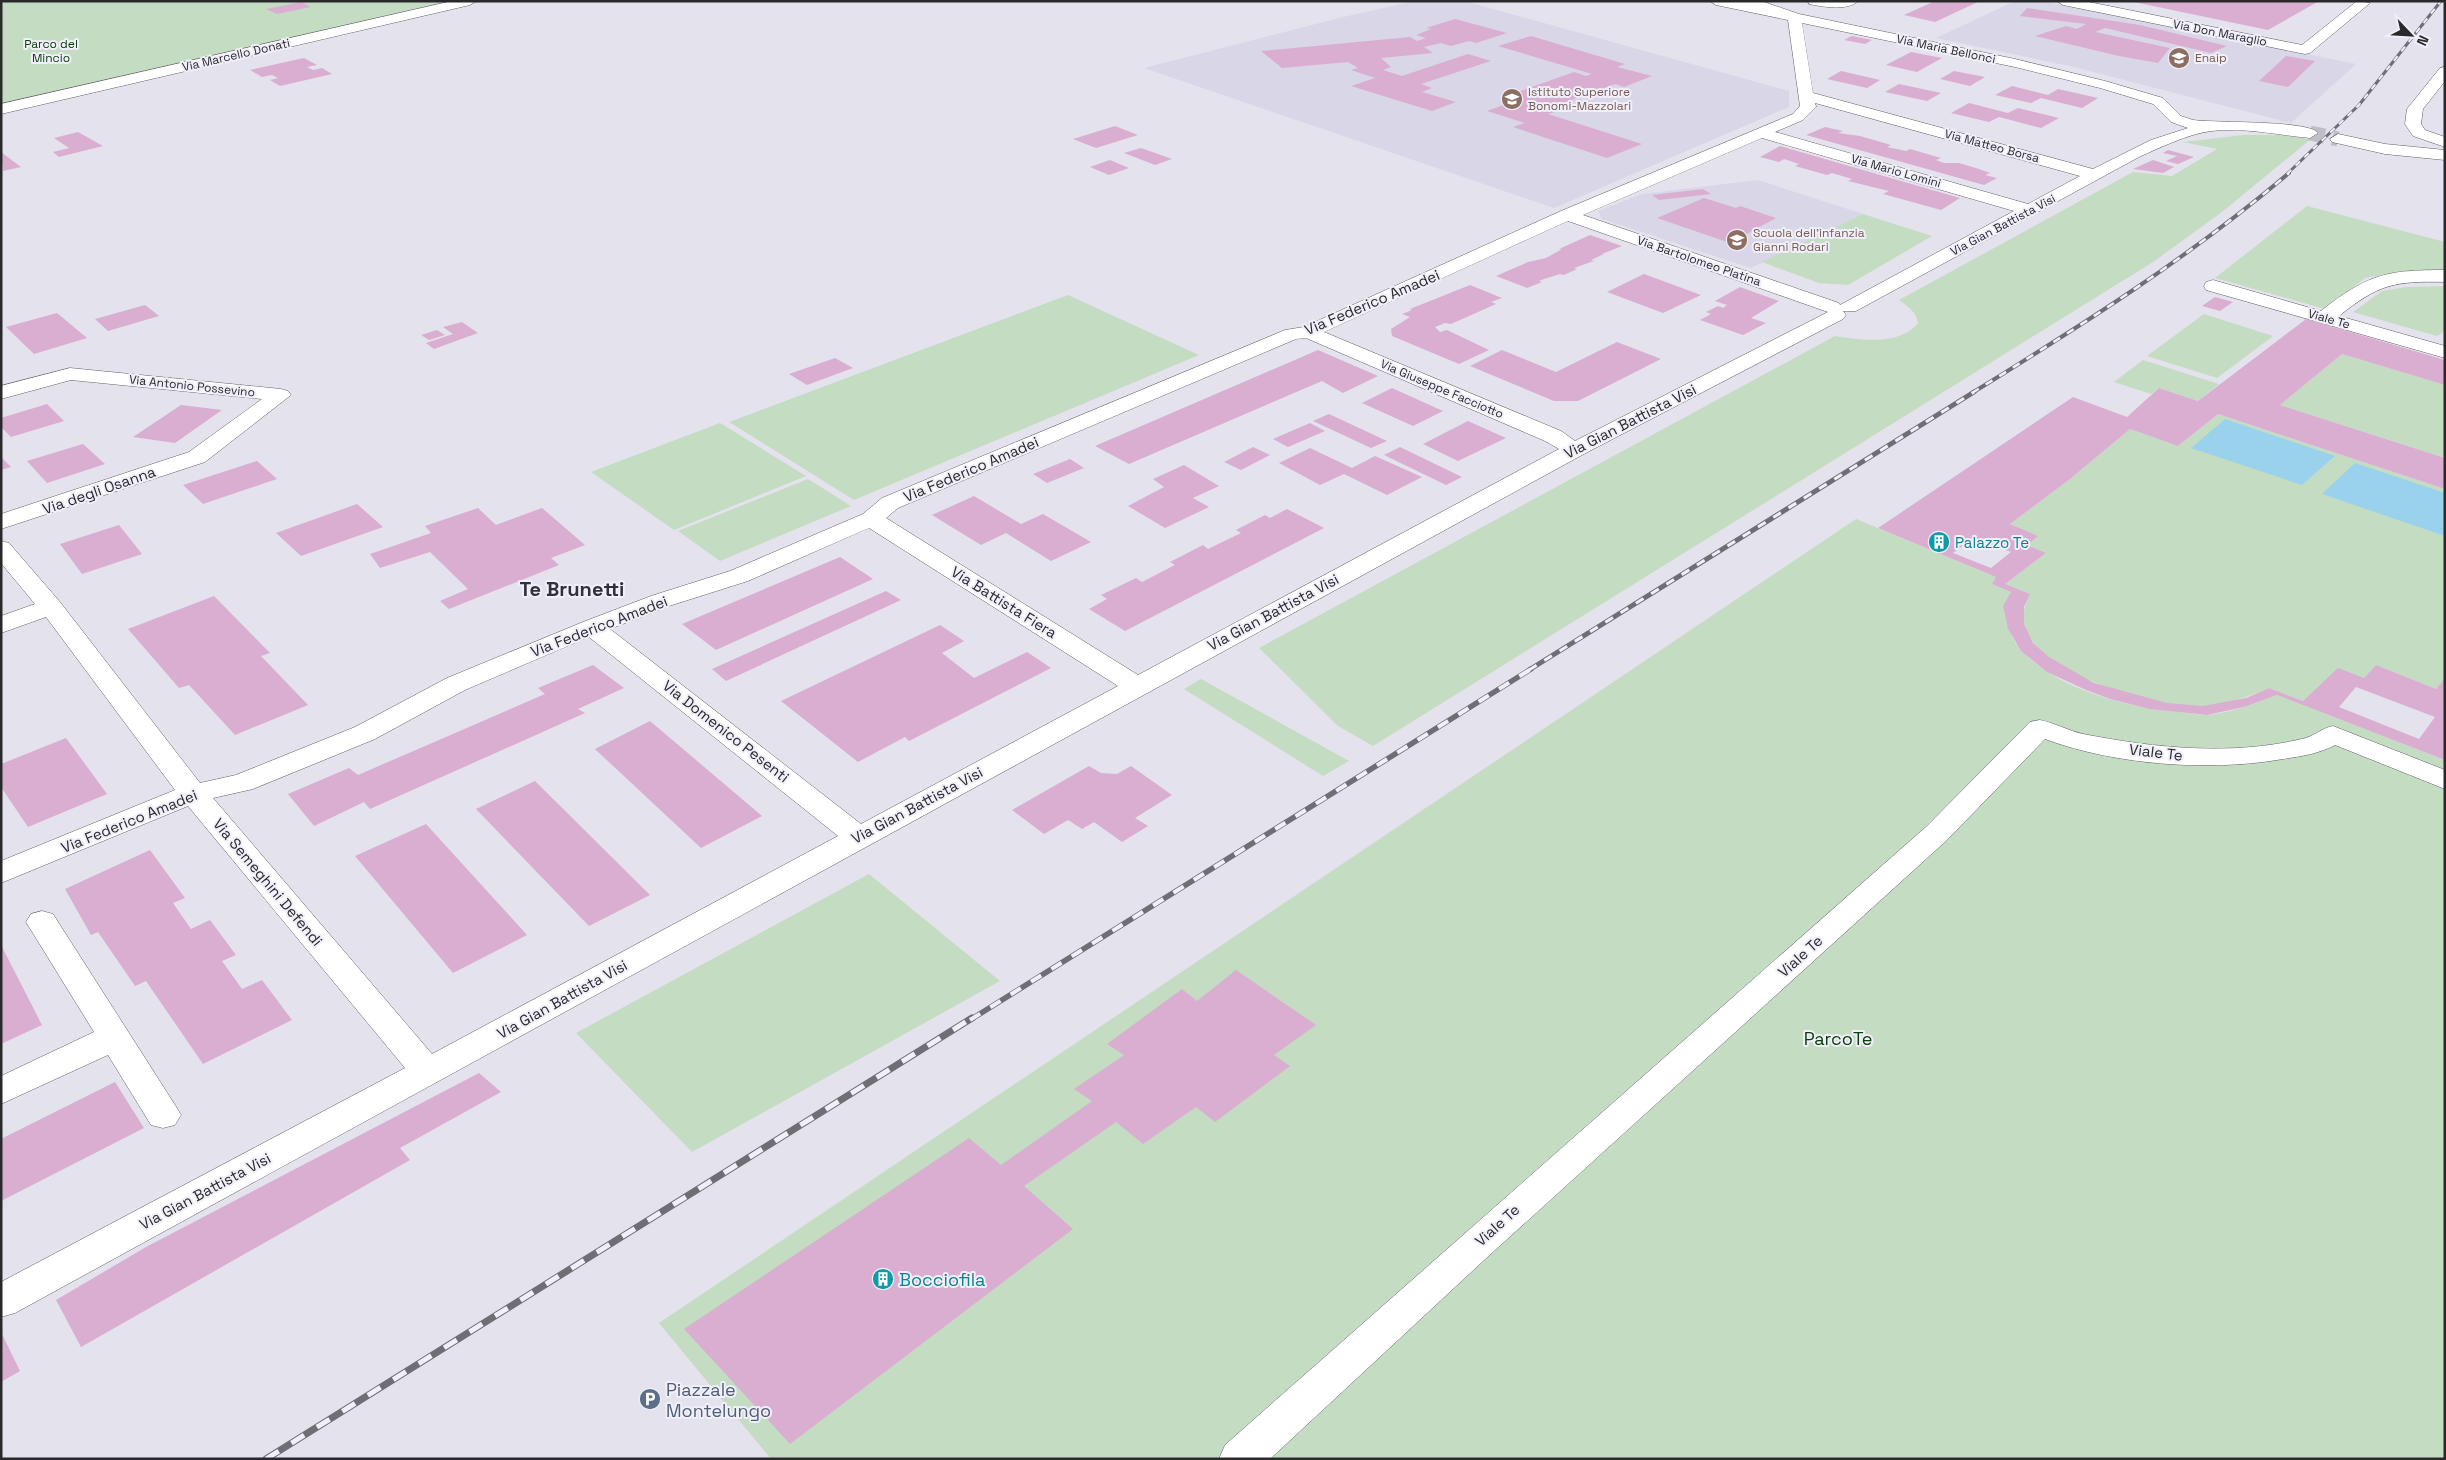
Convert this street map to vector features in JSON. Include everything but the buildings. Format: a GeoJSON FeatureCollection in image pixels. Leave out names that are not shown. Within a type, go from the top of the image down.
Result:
{"type":"FeatureCollection","features":[{"type":"Feature","properties":{"kind":"street","name":"Via Marcello Donati"},"geometry":{"type":"LineString","coordinates":[[1,109],[470,1]]}},
{"type":"Feature","properties":{"kind":"street","name":"Via Maria Bellonci"},"geometry":{"type":"LineString","coordinates":[[1716,1],[2015,63],[2105,85],[2178,109],[2207,127],[2228,119]]}},
{"type":"Feature","properties":{"kind":"street"},"geometry":{"type":"LineString","coordinates":[[1814,1],[1838,3],[1852,1]]}},
{"type":"Feature","properties":{"kind":"street","name":"Via Don Maraglio"},"geometry":{"type":"LineString","coordinates":[[2063,1],[2305,50],[2363,3]]}},
{"type":"Feature","properties":{"kind":"street","name":"Via Maria Bellonci"},"geometry":{"type":"LineString","coordinates":[[1746,2],[2060,69],[2178,109]]}},
{"type":"Feature","properties":{"kind":"street"},"geometry":{"type":"LineString","coordinates":[[1746,2],[1787,13],[1794,17],[1808,107],[1798,117]]}},
{"type":"Feature","properties":{"kind":"street"},"geometry":{"type":"LineString","coordinates":[[2415,138],[2414,114],[2445,71]]}},
{"type":"Feature","properties":{"kind":"street","name":"Via Matteo Borsa"},"geometry":{"type":"LineString","coordinates":[[1806,96],[2097,175]]}},
{"type":"Feature","properties":{"kind":"street","name":"Via Gian Battista Visi"},"geometry":{"type":"LineString","coordinates":[[2157,143],[2178,109]]}},
{"type":"Feature","properties":{"kind":"street"},"geometry":{"type":"LineString","coordinates":[[2414,114],[2430,129],[2445,136]]}},
{"type":"Feature","properties":{"kind":"street","name":"Via Matteo Borsa"},"geometry":{"type":"LineString","coordinates":[[1798,117],[1840,115],[1887,118]]}},
{"type":"Feature","properties":{"kind":"street","name":"Via Federico Amadei"},"geometry":{"type":"LineString","coordinates":[[1,873],[193,793],[243,783],[348,740],[456,684],[592,627],[660,601],[739,576],[871,519],[890,503],[1292,334],[1308,332],[1567,215],[1798,117]]}},
{"type":"Feature","properties":{"kind":"street","name":"Via Gian Battista Visi"},"geometry":{"type":"LineString","coordinates":[[1,1301],[428,1072],[1136,686],[1574,450],[2097,175],[2133,154],[2157,143],[2207,127]]}},
{"type":"Feature","properties":{"kind":"street","name":"Via Mario Lomini"},"geometry":{"type":"LineString","coordinates":[[1761,133],[2030,210]]}},
{"type":"Feature","properties":{"kind":"street"},"geometry":{"type":"LineString","coordinates":[[2445,143],[2415,138],[2384,145],[2338,139],[2385,149],[2445,155]]}},
{"type":"Feature","properties":{"kind":"street"},"geometry":{"type":"LineString","coordinates":[[2113,149],[2133,154]]}},
{"type":"Feature","properties":{"kind":"street","name":"Via Bartolomeo Platina"},"geometry":{"type":"LineString","coordinates":[[1567,215],[1839,310]]}},
{"type":"Feature","properties":{"kind":"street"},"geometry":{"type":"LineString","coordinates":[[2324,318],[2366,287],[2382,281],[2400,277],[2445,276]]}},
{"type":"Feature","properties":{"kind":"street","name":"Viale Te"},"geometry":{"type":"LineString","coordinates":[[2213,286],[2445,352]]}},
{"type":"Feature","properties":{"kind":"street","name":"Via Giuseppe Facciotto"},"geometry":{"type":"LineString","coordinates":[[1308,332],[1553,436],[1574,450]]}},
{"type":"Feature","properties":{"kind":"street","name":"Via Antonio Possevino"},"geometry":{"type":"LineString","coordinates":[[1,393],[70,374],[281,395],[197,457]]}},
{"type":"Feature","properties":{"kind":"street","name":"Via degli Osanna"},"geometry":{"type":"LineString","coordinates":[[1,522],[197,457]]}},
{"type":"Feature","properties":{"kind":"street","name":"Via Battista Fiera"},"geometry":{"type":"LineString","coordinates":[[871,519],[1136,686]]}},
{"type":"Feature","properties":{"kind":"street","name":"Via Semeghini Defendi"},"geometry":{"type":"LineString","coordinates":[[1,548],[51,607],[193,793],[428,1072]]}},
{"type":"Feature","properties":{"kind":"street"},"geometry":{"type":"LineString","coordinates":[[1,624],[51,607]]}},
{"type":"Feature","properties":{"kind":"street","name":"Via Domenico Pesenti"},"geometry":{"type":"LineString","coordinates":[[592,627],[858,837]]}},
{"type":"Feature","properties":{"kind":"street","name":"Viale Te"},"geometry":{"type":"LineString","coordinates":[[1240,1459],[1476,1244],[1938,834],[2040,728],[2076,741],[2175,757],[2253,756],[2312,746],[2333,734],[2445,780]]}},
{"type":"Feature","properties":{"kind":"street"},"geometry":{"type":"LineString","coordinates":[[42,922],[163,1115]]}},
{"type":"Feature","properties":{"kind":"street"},"geometry":{"type":"LineString","coordinates":[[1,1091],[114,1037]]}},
{"type":"Feature","properties":{"kind":"shaded area","name":"Istituto Superiore Bonomi-Mazzolari"},"geometry":{"type":"Polygon","coordinates":[[[1415,1],[1464,1],[1789,91],[1789,107],[1554,208],[1144,68],[1339,18],[1415,1]]]}},
{"type":"Feature","properties":{"kind":"shaded area","name":"Enaip"},"geometry":{"type":"Polygon","coordinates":[[[2015,1],[2042,1],[2356,64],[2291,123],[2074,67],[1936,38],[2015,1]]]}},
{"type":"Feature","properties":{"kind":"shaded area","name":"Scuola dell'infanzia Gianni Rodari"},"geometry":{"type":"Polygon","coordinates":[[[1758,180],[1863,214],[1751,268],[1602,219],[1598,211],[1642,194],[1758,180]]]}},
{"type":"Feature","properties":{"kind":"green space","name":"Parco del Mincio"},"geometry":{"type":"Polygon","coordinates":[[[1,1],[485,1],[1,113],[1,1]]]}},
{"type":"Feature","properties":{"kind":"green space"},"geometry":{"type":"Polygon","coordinates":[[[2244,135],[2283,135],[2311,139],[2222,212],[2153,262],[1373,746],[1338,726],[1259,648],[1835,336],[1879,340],[1901,335],[1918,323],[1913,312],[1899,300],[2133,172],[2172,176],[2217,149],[2183,142],[2244,135]]]}},
{"type":"Feature","properties":{"kind":"green space"},"geometry":{"type":"Polygon","coordinates":[[[2307,206],[2445,242],[2445,272],[2397,272],[2365,278],[2325,309],[2215,278],[2307,206]]]}},
{"type":"Feature","properties":{"kind":"green space"},"geometry":{"type":"Polygon","coordinates":[[[1863,214],[1932,236],[1848,285],[1819,283],[1762,262],[1863,214]]]}},
{"type":"Feature","properties":{"kind":"green space"},"geometry":{"type":"Polygon","coordinates":[[[2445,286],[2445,331],[2437,336],[2353,312],[2382,291],[2407,287],[2445,286]]]}},
{"type":"Feature","properties":{"kind":"green space"},"geometry":{"type":"Polygon","coordinates":[[[1068,295],[1199,355],[854,500],[729,422],[1068,295]]]}},
{"type":"Feature","properties":{"kind":"green space"},"geometry":{"type":"Polygon","coordinates":[[[2204,314],[2273,336],[2217,378],[2147,356],[2204,314]]]}},
{"type":"Feature","properties":{"kind":"green space"},"geometry":{"type":"Polygon","coordinates":[[[2342,354],[2445,385],[2445,458],[2280,405],[2342,354]]]}},
{"type":"Feature","properties":{"kind":"green space"},"geometry":{"type":"Polygon","coordinates":[[[2143,360],[2219,384],[2198,401],[2159,388],[2151,394],[2114,382],[2143,360]]]}},
{"type":"Feature","properties":{"kind":"green space"},"geometry":{"type":"Polygon","coordinates":[[[2218,414],[2445,489],[2445,678],[2436,689],[2376,665],[2364,678],[2338,669],[2303,701],[2269,688],[2220,704],[2183,706],[2129,695],[2100,685],[2050,658],[2032,641],[2024,623],[2025,608],[2030,594],[2005,584],[2046,553],[2027,545],[2037,536],[2010,524],[2070,479],[2130,429],[2178,446],[2218,414]]]}},
{"type":"Feature","properties":{"kind":"green space"},"geometry":{"type":"Polygon","coordinates":[[[720,423],[806,476],[674,530],[591,472],[720,423]]]}},
{"type":"Feature","properties":{"kind":"green space"},"geometry":{"type":"Polygon","coordinates":[[[808,479],[851,506],[720,561],[678,531],[808,479]]]}},
{"type":"Feature","properties":{"kind":"green space","name":"ParcoTe"},"geometry":{"type":"Polygon","coordinates":[[[1856,519],[1996,577],[1992,584],[2011,592],[2003,606],[2014,641],[2038,665],[2055,677],[2075,687],[2096,695],[2139,706],[2204,715],[2234,710],[2277,695],[2445,760],[2445,1459],[771,1459],[659,1323],[1856,519]]]}},
{"type":"Feature","properties":{"kind":"green space"},"geometry":{"type":"Polygon","coordinates":[[[1201,679],[1349,761],[1323,776],[1184,689],[1201,679]]]}},
{"type":"Feature","properties":{"kind":"green space"},"geometry":{"type":"Polygon","coordinates":[[[869,874],[1000,981],[692,1152],[576,1033],[869,874]]]}},
{"type":"Feature","properties":{"kind":"water"},"geometry":{"type":"Polygon","coordinates":[[[2225,419],[2335,456],[2302,485],[2191,448],[2225,419]]]}},
{"type":"Feature","properties":{"kind":"water"},"geometry":{"type":"Polygon","coordinates":[[[2355,463],[2445,493],[2445,536],[2322,494],[2355,463]]]}},
{"type":"Feature","properties":{"kind":"tunnel"},"geometry":{"type":"LineString","coordinates":[[2310,133],[2338,139]]}},
{"type":"Feature","properties":{"kind":"railway"},"geometry":{"type":"LineString","coordinates":[[2287,174],[2359,105],[2441,1]]}},
{"type":"Feature","properties":{"kind":"railway"},"geometry":{"type":"LineString","coordinates":[[1972,393],[2095,316],[2174,262],[2289,173]]}},
{"type":"Feature","properties":{"kind":"railway"},"geometry":{"type":"LineString","coordinates":[[1529,670],[1974,392]]}},
{"type":"Feature","properties":{"kind":"railway"},"geometry":{"type":"LineString","coordinates":[[970,1020],[1531,669]]}},
{"type":"Feature","properties":{"kind":"railway"},"geometry":{"type":"LineString","coordinates":[[266,1459],[972,1018]]}},
{"type":"Feature","properties":{"kind":"place","name":"Enaip"},"geometry":{"type":"Point","coordinates":[2179,58]}},
{"type":"Feature","properties":{"kind":"place","name":"Istituto Superiore Bonomi-Mazzolari"},"geometry":{"type":"Point","coordinates":[1512,99]}},
{"type":"Feature","properties":{"kind":"place","name":"Scuola dell'infanzia Gianni Rodari"},"geometry":{"type":"Point","coordinates":[1737,240]}},
{"type":"Feature","properties":{"kind":"place","name":"Palazzo Te"},"geometry":{"type":"Point","coordinates":[1939,542]}},
{"type":"Feature","properties":{"kind":"place","name":"Bocciofila"},"geometry":{"type":"Point","coordinates":[883,1279]}},
{"type":"Feature","properties":{"kind":"place","name":"Piazzale Montelungo"},"geometry":{"type":"Point","coordinates":[650,1399]}},
{"type":"Feature","properties":{"kind":"district","name":"Te Brunetti"},"geometry":{"type":"Point","coordinates":[572,589]}}]}
